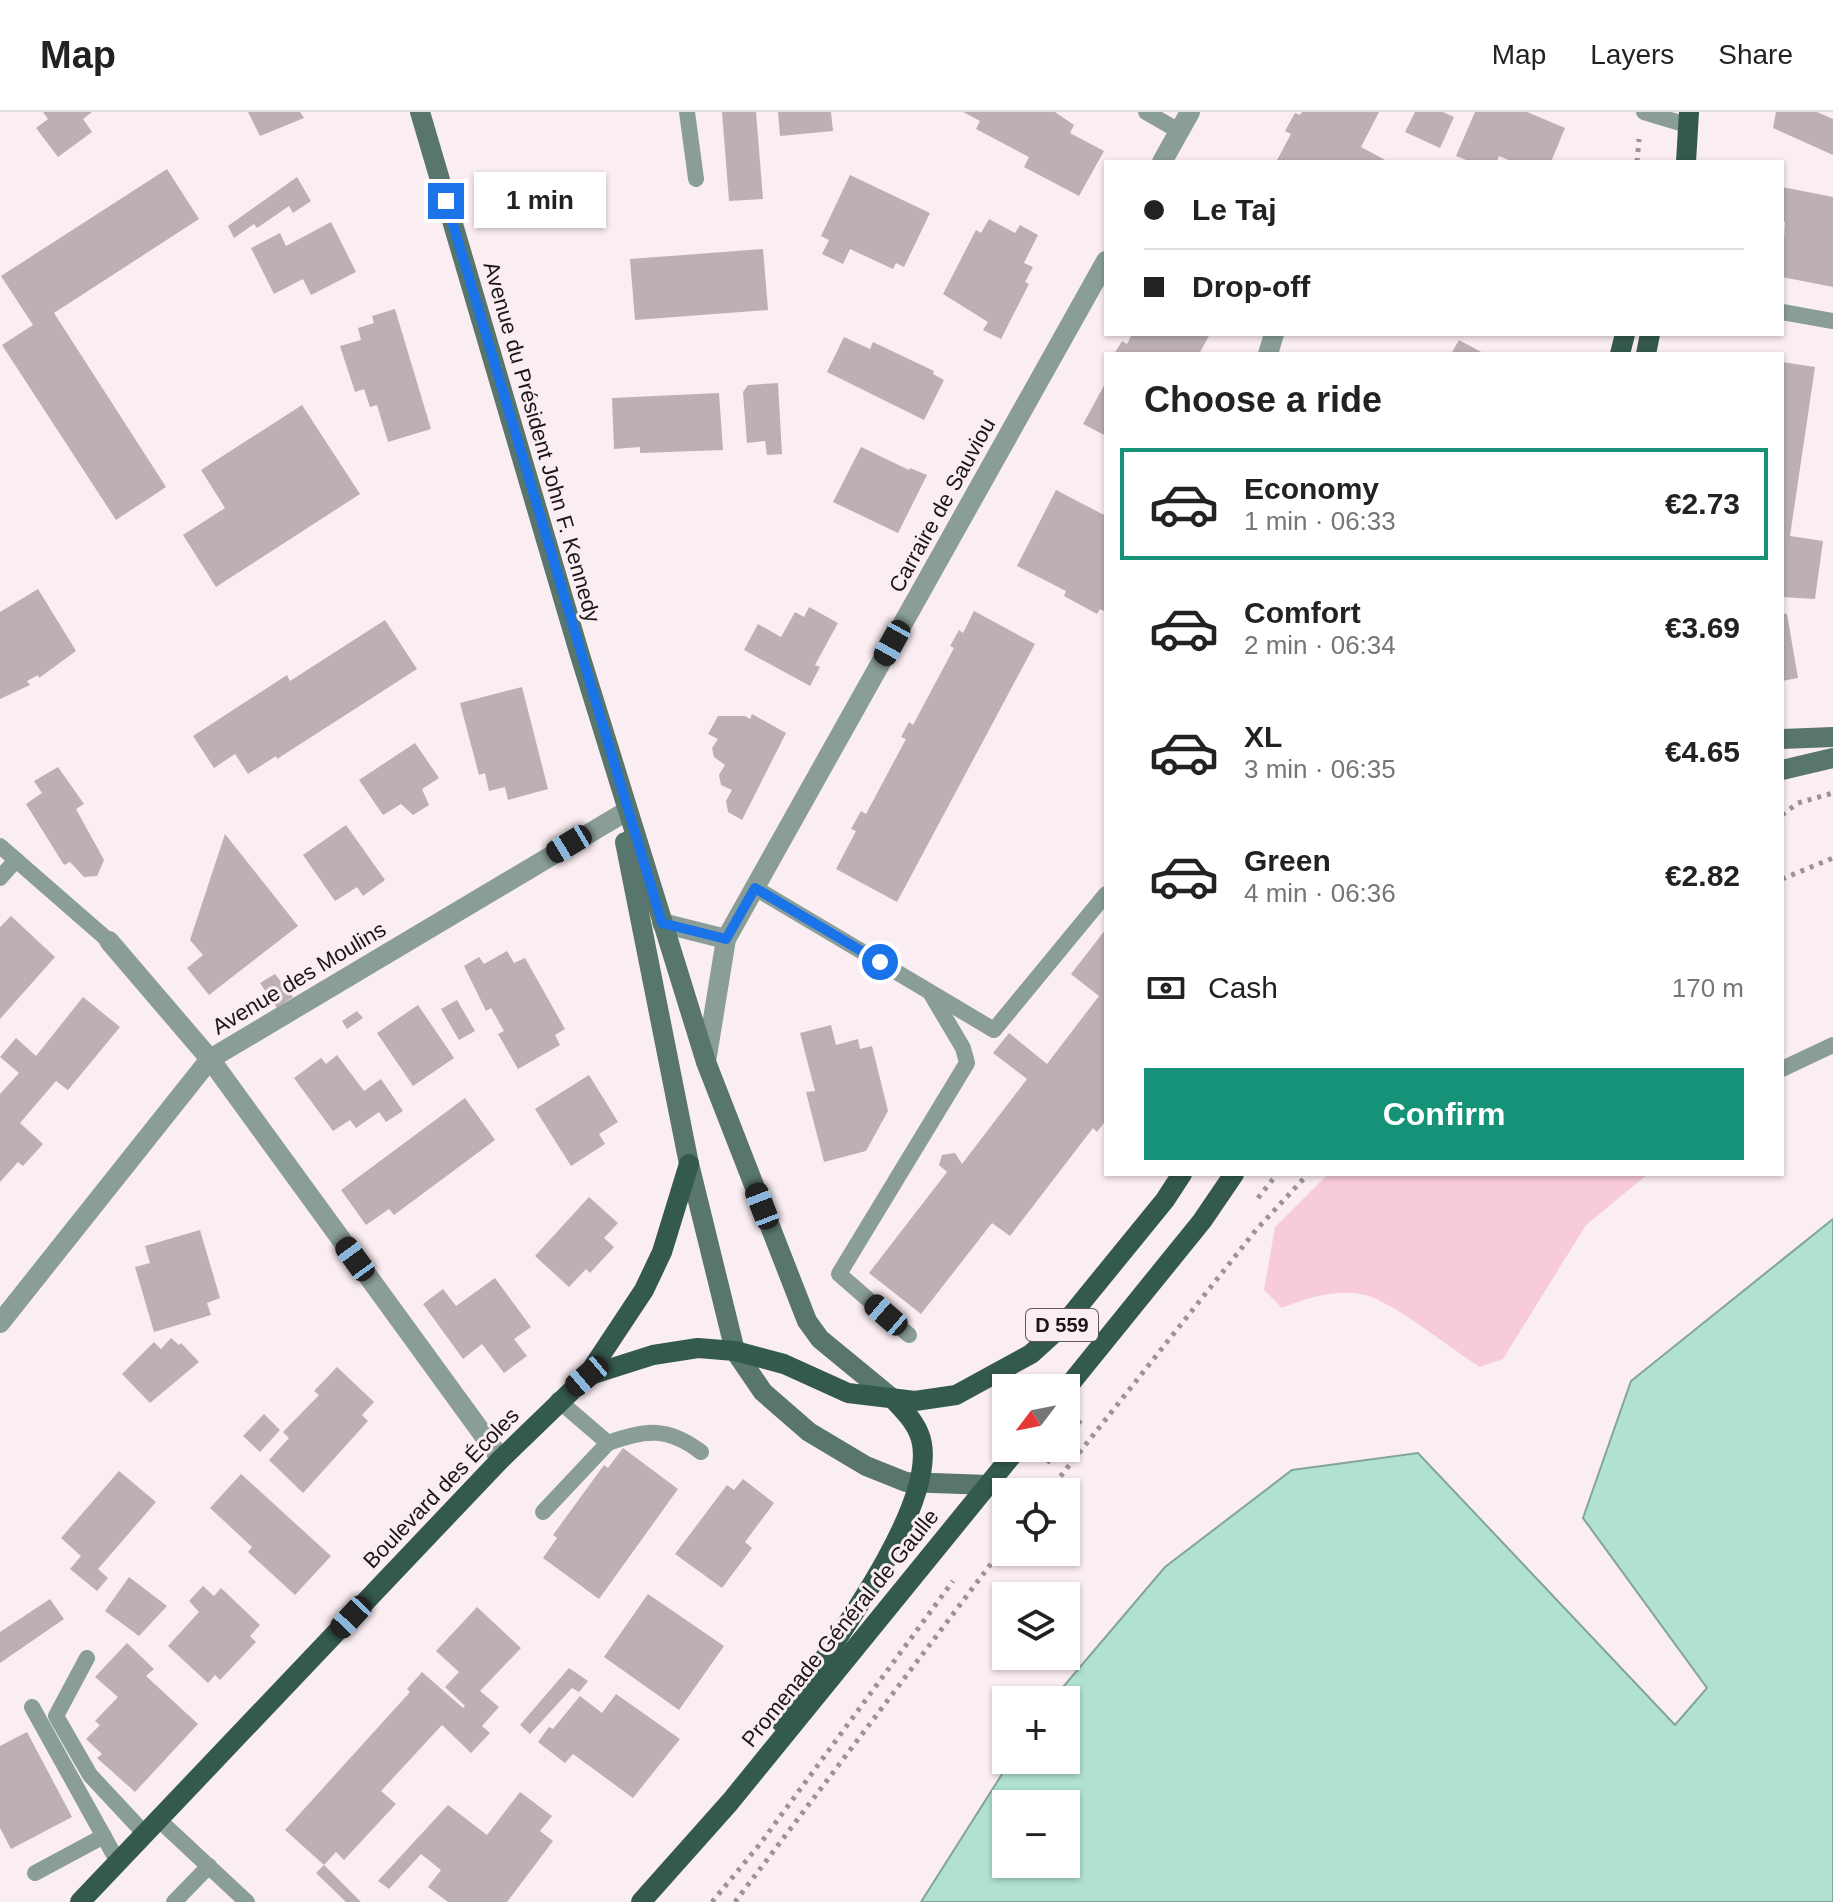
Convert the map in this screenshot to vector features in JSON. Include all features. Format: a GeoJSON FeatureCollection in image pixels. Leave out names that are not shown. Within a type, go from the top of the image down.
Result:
{"type":"FeatureCollection","features":[{"type":"Feature","properties":{"kind":"main road","name":"Avenue du Président John F. Kennedy"},"geometry":{"type":"LineString","coordinates":[[420,112],[605,739],[706,1062],[807,1321],[820,1339],[893,1399]]}},
{"type":"Feature","properties":{"kind":"main road"},"geometry":{"type":"LineString","coordinates":[[1673,160],[1688,118]]}},
{"type":"Feature","properties":{"kind":"main road"},"geometry":{"type":"LineString","coordinates":[[1686,160],[1688,118]]}},
{"type":"Feature","properties":{"kind":"main road"},"geometry":{"type":"LineString","coordinates":[[1784,739],[1833,737]]}},
{"type":"Feature","properties":{"kind":"main road","name":"Avenue du Président John F. Kennedy"},"geometry":{"type":"LineString","coordinates":[[605,739],[689,1164],[735,1351],[763,1392],[809,1432],[890,1478],[921,1484],[988,1485]]}},
{"type":"Feature","properties":{"kind":"main road"},"geometry":{"type":"LineString","coordinates":[[1784,770],[1833,758]]}},
{"type":"Feature","properties":{"kind":"main road"},"geometry":{"type":"LineString","coordinates":[[587,1376],[644,1290],[662,1252],[689,1164]]}},
{"type":"Feature","properties":{"kind":"main road","name":"D 559"},"geometry":{"type":"LineString","coordinates":[[893,1399],[915,1401],[956,1395],[1031,1354],[1064,1324],[1165,1200],[1181,1176]]}},
{"type":"Feature","properties":{"kind":"main road","name":"D 559"},"geometry":{"type":"LineString","coordinates":[[1078,1374],[1202,1221],[1233,1176]]}},
{"type":"Feature","properties":{"kind":"main road","name":"Boulevard des Écoles"},"geometry":{"type":"LineString","coordinates":[[80,1902],[501,1459],[558,1400],[587,1376],[673,1350],[735,1351],[784,1364],[848,1393],[893,1399]]}},
{"type":"Feature","properties":{"kind":"main road","name":"Promenade Général de Gaulle"},"geometry":{"type":"LineString","coordinates":[[730,1802],[904,1531],[921,1484],[922,1440],[911,1418],[893,1399]]}},
{"type":"Feature","properties":{"kind":"main road","name":"Promenade Général de Gaulle"},"geometry":{"type":"LineString","coordinates":[[641,1902],[730,1802],[1007,1462]]}},
{"type":"Feature","properties":{"kind":"street"},"geometry":{"type":"LineString","coordinates":[[1163,160],[1190,112]]}},
{"type":"Feature","properties":{"kind":"street","name":"Carraire de Sauviou"},"geometry":{"type":"LineString","coordinates":[[706,1062],[726,939],[1104,265]]}},
{"type":"Feature","properties":{"kind":"street","name":"Avenue des Moulins"},"geometry":{"type":"LineString","coordinates":[[0,1323],[210,1059],[620,815]]}},
{"type":"Feature","properties":{"kind":"street"},"geometry":{"type":"LineString","coordinates":[[662,923],[726,939]]}},
{"type":"Feature","properties":{"kind":"street"},"geometry":{"type":"LineString","coordinates":[[109,941],[210,1059],[501,1459]]}},
{"type":"Feature","properties":{"kind":"lane"},"geometry":{"type":"LineString","coordinates":[[687,112],[696,179]]}},
{"type":"Feature","properties":{"kind":"lane"},"geometry":{"type":"LineString","coordinates":[[1146,112],[1179,131]]}},
{"type":"Feature","properties":{"kind":"lane"},"geometry":{"type":"LineString","coordinates":[[1644,112],[1688,118]]}},
{"type":"Feature","properties":{"kind":"lane"},"geometry":{"type":"LineString","coordinates":[[1784,312],[1833,321]]}},
{"type":"Feature","properties":{"kind":"lane"},"geometry":{"type":"LineString","coordinates":[[0,846],[109,941]]}},
{"type":"Feature","properties":{"kind":"lane"},"geometry":{"type":"LineString","coordinates":[[0,878],[16,860]]}},
{"type":"Feature","properties":{"kind":"lane"},"geometry":{"type":"LineString","coordinates":[[755,888],[994,1030],[1104,896]]}},
{"type":"Feature","properties":{"kind":"lane"},"geometry":{"type":"LineString","coordinates":[[909,1335],[839,1274],[967,1063],[963,1048],[931,992]]}},
{"type":"Feature","properties":{"kind":"lane"},"geometry":{"type":"LineString","coordinates":[[1784,1068],[1833,1045]]}},
{"type":"Feature","properties":{"kind":"lane"},"geometry":{"type":"LineString","coordinates":[[558,1400],[608,1443]]}},
{"type":"Feature","properties":{"kind":"lane"},"geometry":{"type":"LineString","coordinates":[[543,1512],[608,1443],[631,1434],[676,1433],[701,1452]]}},
{"type":"Feature","properties":{"kind":"lane"},"geometry":{"type":"LineString","coordinates":[[87,1658],[56,1716],[90,1775],[152,1827],[209,1866],[247,1902]]}},
{"type":"Feature","properties":{"kind":"lane"},"geometry":{"type":"LineString","coordinates":[[32,1707],[118,1862]]}},
{"type":"Feature","properties":{"kind":"lane"},"geometry":{"type":"LineString","coordinates":[[35,1873],[104,1836]]}},
{"type":"Feature","properties":{"kind":"lane"},"geometry":{"type":"LineString","coordinates":[[174,1902],[209,1866]]}},
{"type":"Feature","properties":{"kind":"path"},"geometry":{"type":"LineString","coordinates":[[1784,814],[1798,803],[1833,793]]}},
{"type":"Feature","properties":{"kind":"path"},"geometry":{"type":"LineString","coordinates":[[1784,878],[1833,858]]}},
{"type":"Feature","properties":{"kind":"path"},"geometry":{"type":"LineString","coordinates":[[1059,1478],[1256,1230],[1306,1176]]}},
{"type":"Feature","properties":{"kind":"path"},"geometry":{"type":"LineString","coordinates":[[735,1902],[992,1562]]}},
{"type":"Feature","properties":{"kind":"path"},"geometry":{"type":"LineString","coordinates":[[712,1902],[760,1844],[957,1575]]}},
{"type":"Feature","properties":{"kind":"shaded area"},"geometry":{"type":"Polygon","coordinates":[[[1326,1176],[1646,1176],[1586,1225],[1503,1359],[1480,1367],[1414,1321],[1374,1298],[1340,1293],[1282,1308],[1264,1290],[1275,1227],[1326,1176]]]}},
{"type":"Feature","properties":{"kind":"shaded area"},"geometry":{"type":"Polygon","coordinates":[[[1833,1219],[1833,1902],[921,1902],[1002,1774],[1080,1774],[1080,1686],[1064,1686],[1165,1567],[1292,1470],[1418,1453],[1675,1725],[1707,1688],[1583,1518],[1631,1381],[1833,1219]]]}},
{"type":"Feature","properties":{"kind":"building"},"geometry":{"type":"Polygon","coordinates":[[[43,112],[92,112],[83,119],[92,132],[58,157],[36,128],[48,119],[43,112]]]}},
{"type":"Feature","properties":{"kind":"building"},"geometry":{"type":"Polygon","coordinates":[[[248,112],[300,112],[304,118],[260,136],[248,112]]]}},
{"type":"Feature","properties":{"kind":"building"},"geometry":{"type":"Polygon","coordinates":[[[722,112],[756,112],[763,199],[729,201],[722,112]]]}},
{"type":"Feature","properties":{"kind":"building"},"geometry":{"type":"Polygon","coordinates":[[[778,112],[831,112],[833,131],[780,136],[778,112]]]}},
{"type":"Feature","properties":{"kind":"building"},"geometry":{"type":"Polygon","coordinates":[[[963,112],[1055,112],[1074,125],[1070,133],[1104,151],[1079,196],[1024,167],[1029,157],[976,129],[980,121],[963,112]]]}},
{"type":"Feature","properties":{"kind":"building"},"geometry":{"type":"Polygon","coordinates":[[[1302,112],[1379,112],[1361,147],[1385,160],[1277,160],[1291,134],[1285,131],[1295,113],[1300,115],[1302,112]]]}},
{"type":"Feature","properties":{"kind":"building"},"geometry":{"type":"Polygon","coordinates":[[[1415,112],[1443,112],[1454,117],[1440,148],[1405,132],[1415,112]]]}},
{"type":"Feature","properties":{"kind":"building"},"geometry":{"type":"Polygon","coordinates":[[[1475,112],[1527,112],[1565,128],[1552,160],[1508,160],[1499,156],[1498,160],[1466,160],[1456,156],[1475,112]]]}},
{"type":"Feature","properties":{"kind":"building"},"geometry":{"type":"Polygon","coordinates":[[[1776,112],[1817,112],[1833,119],[1833,155],[1773,128],[1776,112]]]}},
{"type":"Feature","properties":{"kind":"building"},"geometry":{"type":"Polygon","coordinates":[[[167,169],[199,219],[54,313],[166,487],[116,520],[2,345],[33,325],[1,276],[167,169]]]}},
{"type":"Feature","properties":{"kind":"building"},"geometry":{"type":"Polygon","coordinates":[[[850,175],[930,213],[904,267],[896,263],[893,269],[850,249],[843,264],[822,254],[829,240],[821,236],[850,175]]]}},
{"type":"Feature","properties":{"kind":"building"},"geometry":{"type":"Polygon","coordinates":[[[297,177],[311,201],[293,213],[289,206],[257,228],[254,224],[234,238],[228,226],[297,177]]]}},
{"type":"Feature","properties":{"kind":"building"},"geometry":{"type":"Polygon","coordinates":[[[1784,187],[1833,197],[1833,287],[1784,277],[1784,187]]]}},
{"type":"Feature","properties":{"kind":"building"},"geometry":{"type":"Polygon","coordinates":[[[989,219],[1015,233],[1020,225],[1038,235],[1024,263],[1033,267],[1025,282],[1029,284],[1001,339],[983,330],[988,322],[943,294],[976,230],[981,233],[989,219]]]}},
{"type":"Feature","properties":{"kind":"building"},"geometry":{"type":"Polygon","coordinates":[[[331,222],[356,272],[311,295],[303,279],[274,294],[251,248],[280,233],[286,246],[331,222]]]}},
{"type":"Feature","properties":{"kind":"building"},"geometry":{"type":"Polygon","coordinates":[[[763,249],[768,310],[635,320],[630,259],[763,249]]]}},
{"type":"Feature","properties":{"kind":"building"},"geometry":{"type":"Polygon","coordinates":[[[395,309],[431,429],[388,442],[377,405],[370,407],[364,389],[355,392],[340,346],[361,340],[358,328],[374,323],[372,316],[395,309]]]}},
{"type":"Feature","properties":{"kind":"building"},"geometry":{"type":"Polygon","coordinates":[[[1131,336],[1209,336],[1200,352],[1115,352],[1122,341],[1127,344],[1131,336]]]}},
{"type":"Feature","properties":{"kind":"building"},"geometry":{"type":"Polygon","coordinates":[[[844,337],[870,349],[873,342],[934,371],[933,374],[944,380],[924,420],[827,372],[844,337]]]}},
{"type":"Feature","properties":{"kind":"building"},"geometry":{"type":"Polygon","coordinates":[[[1459,340],[1481,352],[1452,352],[1459,340]]]}},
{"type":"Feature","properties":{"kind":"building"},"geometry":{"type":"Polygon","coordinates":[[[1784,362],[1815,367],[1790,536],[1823,541],[1815,599],[1784,597],[1784,362]]]}},
{"type":"Feature","properties":{"kind":"building"},"geometry":{"type":"Polygon","coordinates":[[[778,383],[782,454],[767,455],[765,441],[747,443],[743,392],[748,385],[778,383]]]}},
{"type":"Feature","properties":{"kind":"building"},"geometry":{"type":"Polygon","coordinates":[[[1104,386],[1104,435],[1083,424],[1104,386]]]}},
{"type":"Feature","properties":{"kind":"building"},"geometry":{"type":"Polygon","coordinates":[[[719,393],[723,450],[640,453],[640,447],[614,449],[612,398],[719,393]]]}},
{"type":"Feature","properties":{"kind":"building"},"geometry":{"type":"Polygon","coordinates":[[[302,405],[360,494],[216,587],[183,535],[225,508],[201,470],[302,405]]]}},
{"type":"Feature","properties":{"kind":"building"},"geometry":{"type":"Polygon","coordinates":[[[861,447],[909,470],[927,475],[898,533],[833,502],[861,447]]]}},
{"type":"Feature","properties":{"kind":"building"},"geometry":{"type":"Polygon","coordinates":[[[1056,490],[1104,515],[1104,611],[1100,609],[1097,614],[1064,596],[1066,591],[1017,566],[1056,490]]]}},
{"type":"Feature","properties":{"kind":"building"},"geometry":{"type":"Polygon","coordinates":[[[38,589],[76,651],[39,678],[38,675],[27,681],[30,685],[0,699],[0,612],[38,589]]]}},
{"type":"Feature","properties":{"kind":"building"},"geometry":{"type":"Polygon","coordinates":[[[809,607],[838,623],[815,665],[820,667],[810,686],[744,650],[758,624],[781,637],[795,612],[804,617],[809,607]]]}},
{"type":"Feature","properties":{"kind":"building"},"geometry":{"type":"Polygon","coordinates":[[[974,611],[1035,644],[897,902],[836,869],[856,831],[851,829],[861,811],[866,814],[906,739],[901,737],[909,722],[913,725],[954,648],[950,646],[959,630],[963,633],[974,611]]]}},
{"type":"Feature","properties":{"kind":"building"},"geometry":{"type":"Polygon","coordinates":[[[1784,613],[1787,614],[1798,678],[1784,681],[1784,613]]]}},
{"type":"Feature","properties":{"kind":"building"},"geometry":{"type":"Polygon","coordinates":[[[385,620],[417,669],[277,759],[276,756],[248,774],[235,754],[214,768],[193,736],[287,675],[290,681],[385,620]]]}},
{"type":"Feature","properties":{"kind":"building"},"geometry":{"type":"Polygon","coordinates":[[[522,687],[548,789],[508,800],[505,787],[489,791],[485,773],[479,775],[460,703],[522,687]]]}},
{"type":"Feature","properties":{"kind":"building"},"geometry":{"type":"Polygon","coordinates":[[[752,714],[786,733],[742,820],[728,812],[726,801],[732,790],[721,785],[719,775],[725,765],[714,757],[712,748],[718,739],[708,734],[718,716],[745,716],[750,719],[752,714]]]}},
{"type":"Feature","properties":{"kind":"building"},"geometry":{"type":"Polygon","coordinates":[[[415,743],[439,778],[422,789],[429,805],[413,815],[401,804],[383,815],[359,780],[415,743]]]}},
{"type":"Feature","properties":{"kind":"building"},"geometry":{"type":"Polygon","coordinates":[[[58,767],[84,804],[76,809],[104,860],[97,876],[84,877],[70,862],[64,865],[26,804],[42,793],[34,781],[58,767]]]}},
{"type":"Feature","properties":{"kind":"building"},"geometry":{"type":"Polygon","coordinates":[[[346,825],[385,880],[363,896],[357,887],[335,901],[303,855],[346,825]]]}},
{"type":"Feature","properties":{"kind":"building"},"geometry":{"type":"Polygon","coordinates":[[[225,834],[298,926],[209,995],[187,968],[203,955],[190,940],[225,834]]]}},
{"type":"Feature","properties":{"kind":"building"},"geometry":{"type":"Polygon","coordinates":[[[11,916],[55,957],[0,1019],[0,927],[11,916]]]}},
{"type":"Feature","properties":{"kind":"building"},"geometry":{"type":"Polygon","coordinates":[[[1104,932],[1104,1123],[1097,1132],[1093,1128],[1010,1236],[992,1223],[921,1314],[869,1273],[947,1172],[939,1165],[942,1155],[955,1153],[962,1164],[1027,1079],[993,1053],[1009,1033],[1047,1064],[1099,996],[1071,974],[1104,932]]]}},
{"type":"Feature","properties":{"kind":"building"},"geometry":{"type":"Polygon","coordinates":[[[507,951],[514,963],[525,958],[565,1029],[555,1035],[560,1045],[518,1069],[498,1034],[504,1031],[491,1008],[486,1011],[464,966],[479,957],[484,964],[507,951]]]}},
{"type":"Feature","properties":{"kind":"building"},"geometry":{"type":"Polygon","coordinates":[[[275,974],[293,997],[277,1008],[260,983],[275,974]]]}},
{"type":"Feature","properties":{"kind":"building"},"geometry":{"type":"Polygon","coordinates":[[[83,997],[120,1027],[68,1090],[56,1081],[20,1123],[43,1144],[23,1166],[18,1162],[0,1182],[0,1094],[19,1073],[0,1057],[16,1038],[36,1056],[83,997]]]}},
{"type":"Feature","properties":{"kind":"building"},"geometry":{"type":"Polygon","coordinates":[[[457,1000],[475,1031],[459,1040],[441,1009],[457,1000]]]}},
{"type":"Feature","properties":{"kind":"building"},"geometry":{"type":"Polygon","coordinates":[[[418,1005],[454,1058],[413,1086],[377,1033],[418,1005]]]}},
{"type":"Feature","properties":{"kind":"building"},"geometry":{"type":"Polygon","coordinates":[[[357,1011],[363,1018],[347,1029],[342,1021],[357,1011]]]}},
{"type":"Feature","properties":{"kind":"building"},"geometry":{"type":"Polygon","coordinates":[[[831,1025],[836,1045],[858,1039],[860,1049],[872,1046],[888,1111],[866,1151],[824,1162],[806,1092],[815,1091],[800,1033],[831,1025]]]}},
{"type":"Feature","properties":{"kind":"building"},"geometry":{"type":"Polygon","coordinates":[[[337,1055],[364,1091],[381,1079],[403,1111],[386,1122],[379,1112],[356,1128],[350,1120],[333,1131],[294,1078],[321,1058],[326,1064],[337,1055]]]}},
{"type":"Feature","properties":{"kind":"building"},"geometry":{"type":"Polygon","coordinates":[[[589,1075],[618,1122],[599,1134],[605,1144],[571,1166],[535,1109],[589,1075]]]}},
{"type":"Feature","properties":{"kind":"building"},"geometry":{"type":"Polygon","coordinates":[[[465,1098],[495,1140],[394,1215],[389,1209],[366,1225],[341,1190],[465,1098]]]}},
{"type":"Feature","properties":{"kind":"building"},"geometry":{"type":"Polygon","coordinates":[[[589,1197],[618,1223],[604,1238],[614,1247],[590,1273],[586,1269],[569,1287],[535,1256],[589,1197]]]}},
{"type":"Feature","properties":{"kind":"building"},"geometry":{"type":"Polygon","coordinates":[[[200,1230],[220,1298],[207,1303],[211,1315],[154,1332],[135,1267],[150,1263],[145,1246],[200,1230]]]}},
{"type":"Feature","properties":{"kind":"building"},"geometry":{"type":"Polygon","coordinates":[[[495,1278],[531,1327],[514,1339],[527,1356],[504,1373],[482,1344],[463,1359],[423,1304],[443,1289],[456,1306],[495,1278]]]}},
{"type":"Feature","properties":{"kind":"building"},"geometry":{"type":"Polygon","coordinates":[[[171,1338],[179,1345],[181,1343],[199,1362],[150,1403],[122,1374],[154,1342],[161,1349],[171,1338]]]}},
{"type":"Feature","properties":{"kind":"building"},"geometry":{"type":"Polygon","coordinates":[[[337,1367],[374,1402],[362,1415],[368,1421],[303,1493],[269,1460],[289,1438],[283,1432],[319,1395],[314,1391],[337,1367]]]}},
{"type":"Feature","properties":{"kind":"building"},"geometry":{"type":"Polygon","coordinates":[[[264,1414],[280,1430],[260,1452],[243,1436],[264,1414]]]}},
{"type":"Feature","properties":{"kind":"building"},"geometry":{"type":"Polygon","coordinates":[[[623,1448],[678,1489],[599,1599],[543,1558],[557,1538],[553,1535],[604,1465],[608,1468],[623,1448]]]}},
{"type":"Feature","properties":{"kind":"building"},"geometry":{"type":"Polygon","coordinates":[[[119,1471],[156,1502],[98,1569],[108,1578],[97,1591],[70,1569],[81,1556],[61,1538],[119,1471]]]}},
{"type":"Feature","properties":{"kind":"building"},"geometry":{"type":"Polygon","coordinates":[[[241,1474],[331,1556],[295,1595],[248,1552],[252,1547],[210,1508],[241,1474]]]}},
{"type":"Feature","properties":{"kind":"building"},"geometry":{"type":"Polygon","coordinates":[[[743,1479],[774,1503],[745,1542],[752,1548],[722,1588],[675,1554],[727,1485],[734,1490],[743,1479]]]}},
{"type":"Feature","properties":{"kind":"building"},"geometry":{"type":"Polygon","coordinates":[[[129,1577],[167,1606],[139,1636],[105,1611],[129,1577]]]}},
{"type":"Feature","properties":{"kind":"building"},"geometry":{"type":"Polygon","coordinates":[[[203,1586],[214,1596],[221,1588],[260,1625],[250,1636],[256,1642],[220,1680],[215,1675],[208,1683],[168,1646],[199,1612],[189,1601],[203,1586]]]}},
{"type":"Feature","properties":{"kind":"building"},"geometry":{"type":"Polygon","coordinates":[[[648,1594],[724,1646],[679,1710],[604,1657],[648,1594]]]}},
{"type":"Feature","properties":{"kind":"building"},"geometry":{"type":"Polygon","coordinates":[[[50,1599],[64,1619],[0,1663],[0,1632],[50,1599]]]}},
{"type":"Feature","properties":{"kind":"building"},"geometry":{"type":"Polygon","coordinates":[[[477,1607],[521,1648],[480,1691],[499,1707],[482,1726],[490,1733],[471,1753],[442,1725],[381,1791],[396,1804],[344,1860],[336,1852],[324,1865],[285,1830],[410,1692],[407,1689],[422,1672],[463,1708],[465,1706],[445,1687],[459,1672],[436,1651],[477,1607]]]}},
{"type":"Feature","properties":{"kind":"building"},"geometry":{"type":"Polygon","coordinates":[[[127,1643],[154,1669],[146,1676],[198,1724],[135,1792],[97,1758],[102,1754],[86,1739],[100,1725],[95,1721],[118,1697],[95,1677],[127,1643]]]}},
{"type":"Feature","properties":{"kind":"building"},"geometry":{"type":"Polygon","coordinates":[[[569,1668],[588,1681],[579,1692],[572,1688],[530,1734],[520,1725],[569,1668]]]}},
{"type":"Feature","properties":{"kind":"building"},"geometry":{"type":"Polygon","coordinates":[[[616,1694],[680,1739],[633,1798],[573,1754],[565,1763],[538,1742],[580,1696],[602,1713],[616,1694]]]}},
{"type":"Feature","properties":{"kind":"building"},"geometry":{"type":"Polygon","coordinates":[[[27,1732],[72,1817],[11,1849],[0,1828],[0,1746],[27,1732]]]}},
{"type":"Feature","properties":{"kind":"building"},"geometry":{"type":"Polygon","coordinates":[[[520,1792],[552,1816],[540,1831],[553,1841],[507,1902],[448,1902],[428,1887],[441,1870],[421,1854],[389,1889],[378,1881],[448,1805],[487,1835],[520,1792]]]}},
{"type":"Feature","properties":{"kind":"building"},"geometry":{"type":"Polygon","coordinates":[[[324,1865],[361,1902],[346,1902],[316,1873],[324,1865]]]}},
{"type":"Feature","properties":{"kind":"route"},"geometry":{"type":"LineString","coordinates":[[446,201],[571,628],[662,923],[726,939],[755,888],[880,962]]}}]}
